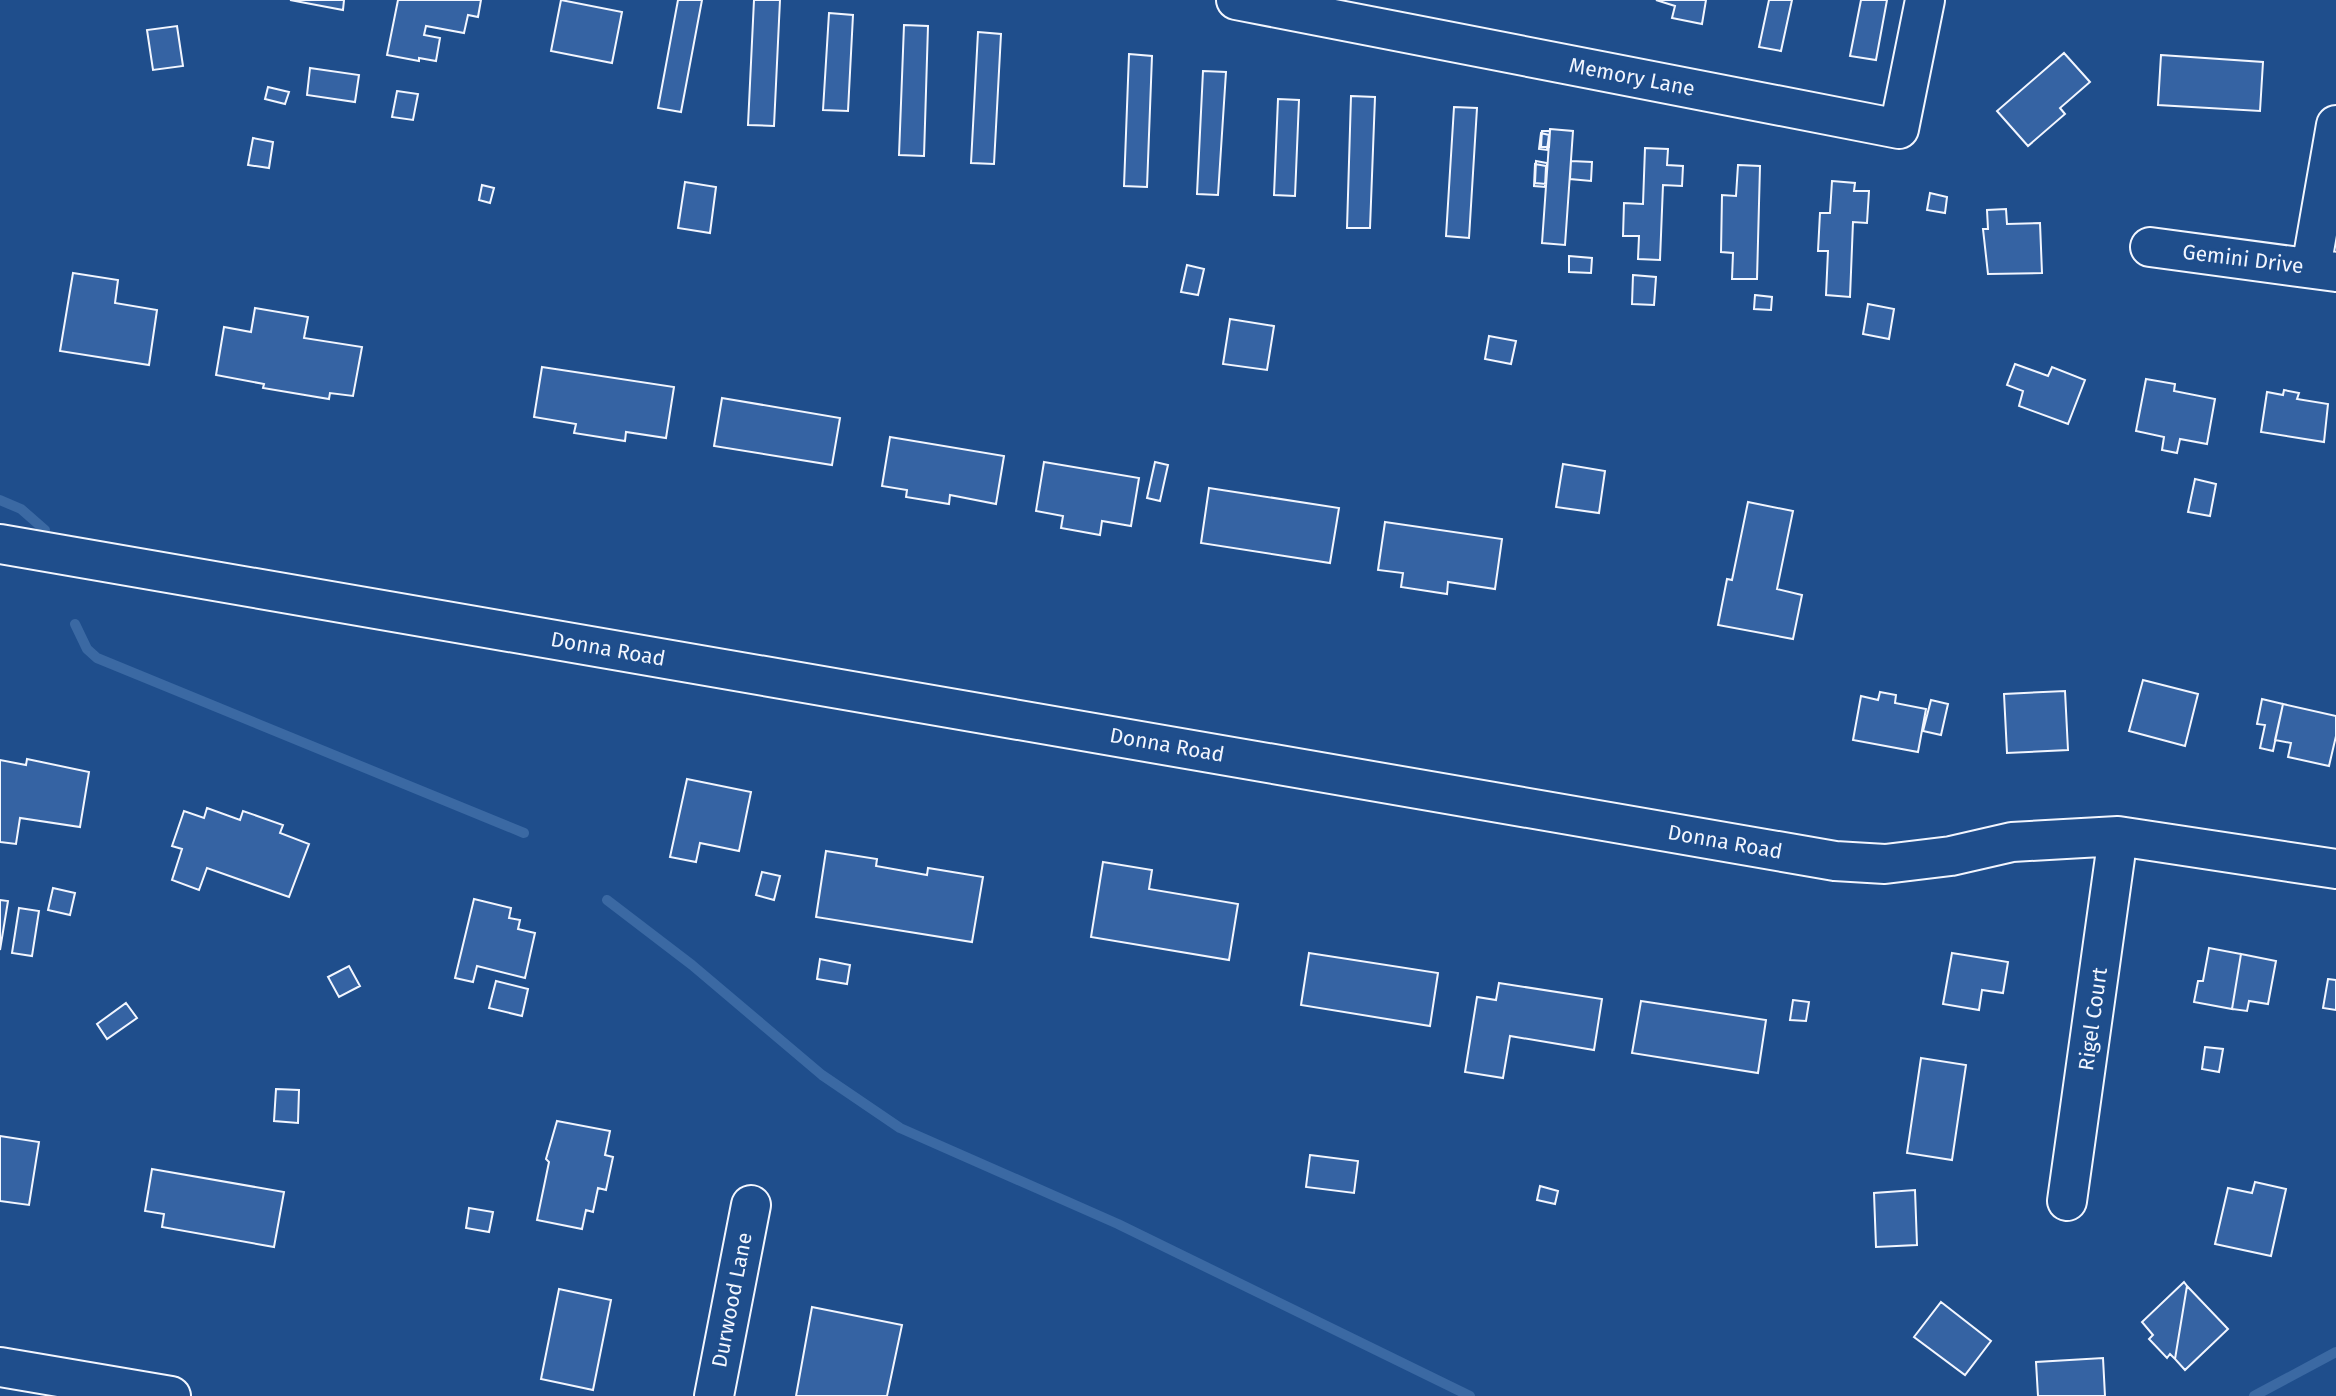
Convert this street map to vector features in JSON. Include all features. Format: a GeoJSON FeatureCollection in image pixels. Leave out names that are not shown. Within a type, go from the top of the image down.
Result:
{"type":"FeatureCollection","features":[{"type":"Feature","properties":{"kind":"street","name":"Memory Lane"},"geometry":{"type":"LineString","coordinates":[[1236,0],[1899,129],[1925,0]]}},
{"type":"Feature","properties":{"kind":"street"},"geometry":{"type":"LineString","coordinates":[[2323,270],[2336,125]]}},
{"type":"Feature","properties":{"kind":"street","name":"Gemini Drive"},"geometry":{"type":"LineString","coordinates":[[2150,247],[2323,270]]}},
{"type":"Feature","properties":{"kind":"street","name":"Donna Road"},"geometry":{"type":"LineString","coordinates":[[0,544],[1835,861],[1885,864],[1951,856],[2012,842],[2118,836],[2336,869]]}},
{"type":"Feature","properties":{"kind":"street","name":"Rigel Court"},"geometry":{"type":"LineString","coordinates":[[2067,1201],[2118,836]]}},
{"type":"Feature","properties":{"kind":"street","name":"Durwood Lane"},"geometry":{"type":"LineString","coordinates":[[714,1396],[751,1205]]}},
{"type":"Feature","properties":{"kind":"street"},"geometry":{"type":"LineString","coordinates":[[0,1367],[171,1396]]}},
{"type":"Feature","properties":{"kind":"building"},"geometry":{"type":"Polygon","coordinates":[[[290,0],[344,0],[343,10],[290,0]]]}},
{"type":"Feature","properties":{"kind":"building"},"geometry":{"type":"Polygon","coordinates":[[[398,0],[481,0],[478,17],[468,15],[464,33],[426,26],[424,35],[440,38],[436,61],[419,58],[419,61],[387,55],[398,0]]]}},
{"type":"Feature","properties":{"kind":"building"},"geometry":{"type":"Polygon","coordinates":[[[561,0],[622,12],[612,63],[551,51],[561,0]]]}},
{"type":"Feature","properties":{"kind":"building"},"geometry":{"type":"Polygon","coordinates":[[[678,0],[702,0],[681,112],[658,108],[678,0]]]}},
{"type":"Feature","properties":{"kind":"building"},"geometry":{"type":"Polygon","coordinates":[[[754,0],[780,0],[774,126],[748,125],[754,0]]]}},
{"type":"Feature","properties":{"kind":"building"},"geometry":{"type":"Polygon","coordinates":[[[1656,0],[1706,0],[1702,24],[1672,18],[1675,6],[1656,0]]]}},
{"type":"Feature","properties":{"kind":"building"},"geometry":{"type":"Polygon","coordinates":[[[1769,0],[1792,0],[1781,51],[1759,47],[1769,0]]]}},
{"type":"Feature","properties":{"kind":"building"},"geometry":{"type":"Polygon","coordinates":[[[1861,0],[1887,0],[1876,60],[1850,56],[1861,0]]]}},
{"type":"Feature","properties":{"kind":"building"},"geometry":{"type":"Polygon","coordinates":[[[829,13],[853,15],[848,111],[823,110],[829,13]]]}},
{"type":"Feature","properties":{"kind":"building"},"geometry":{"type":"Polygon","coordinates":[[[904,25],[928,26],[924,156],[899,155],[904,25]]]}},
{"type":"Feature","properties":{"kind":"building"},"geometry":{"type":"Polygon","coordinates":[[[177,26],[183,66],[153,70],[147,30],[177,26]]]}},
{"type":"Feature","properties":{"kind":"building"},"geometry":{"type":"Polygon","coordinates":[[[978,32],[1001,34],[994,164],[971,163],[978,32]]]}},
{"type":"Feature","properties":{"kind":"building"},"geometry":{"type":"Polygon","coordinates":[[[2064,53],[2090,82],[2060,108],[2065,114],[2028,146],[1997,111],[2064,53]]]}},
{"type":"Feature","properties":{"kind":"building"},"geometry":{"type":"Polygon","coordinates":[[[1129,54],[1152,56],[1147,187],[1124,186],[1129,54]]]}},
{"type":"Feature","properties":{"kind":"building"},"geometry":{"type":"Polygon","coordinates":[[[2161,55],[2263,62],[2260,111],[2158,105],[2161,55]]]}},
{"type":"Feature","properties":{"kind":"building"},"geometry":{"type":"Polygon","coordinates":[[[310,68],[359,75],[355,102],[307,95],[310,68]]]}},
{"type":"Feature","properties":{"kind":"building"},"geometry":{"type":"Polygon","coordinates":[[[1203,71],[1226,72],[1218,195],[1197,194],[1203,71]]]}},
{"type":"Feature","properties":{"kind":"building"},"geometry":{"type":"Polygon","coordinates":[[[268,87],[289,92],[285,104],[265,99],[268,87]]]}},
{"type":"Feature","properties":{"kind":"building"},"geometry":{"type":"Polygon","coordinates":[[[397,91],[418,94],[413,120],[392,117],[397,91]]]}},
{"type":"Feature","properties":{"kind":"building"},"geometry":{"type":"Polygon","coordinates":[[[1351,96],[1375,97],[1370,228],[1347,228],[1351,96]]]}},
{"type":"Feature","properties":{"kind":"building"},"geometry":{"type":"Polygon","coordinates":[[[1278,99],[1299,100],[1295,196],[1274,195],[1278,99]]]}},
{"type":"Feature","properties":{"kind":"building"},"geometry":{"type":"Polygon","coordinates":[[[1454,107],[1477,108],[1469,238],[1446,236],[1454,107]]]}},
{"type":"Feature","properties":{"kind":"building"},"geometry":{"type":"Polygon","coordinates":[[[1550,129],[1573,131],[1565,245],[1542,243],[1550,129]]]}},
{"type":"Feature","properties":{"kind":"building"},"geometry":{"type":"Polygon","coordinates":[[[1542,131],[1550,131],[1549,147],[1541,147],[1542,131]]]}},
{"type":"Feature","properties":{"kind":"building"},"geometry":{"type":"Polygon","coordinates":[[[1541,133],[1549,135],[1547,150],[1539,149],[1541,133]]]}},
{"type":"Feature","properties":{"kind":"building"},"geometry":{"type":"Polygon","coordinates":[[[253,138],[273,142],[269,168],[248,165],[253,138]]]}},
{"type":"Feature","properties":{"kind":"building"},"geometry":{"type":"Polygon","coordinates":[[[1645,148],[1668,149],[1667,165],[1683,166],[1682,186],[1663,185],[1660,260],[1638,259],[1639,236],[1623,236],[1624,203],[1643,204],[1645,148]]]}},
{"type":"Feature","properties":{"kind":"building"},"geometry":{"type":"Polygon","coordinates":[[[1536,161],[1547,163],[1546,184],[1535,183],[1536,161]]]}},
{"type":"Feature","properties":{"kind":"building"},"geometry":{"type":"Polygon","coordinates":[[[1571,161],[1592,162],[1591,181],[1570,179],[1571,161]]]}},
{"type":"Feature","properties":{"kind":"building"},"geometry":{"type":"Polygon","coordinates":[[[1535,164],[1546,166],[1545,187],[1534,186],[1535,164]]]}},
{"type":"Feature","properties":{"kind":"building"},"geometry":{"type":"Polygon","coordinates":[[[1738,165],[1760,166],[1757,279],[1732,279],[1733,253],[1721,252],[1722,195],[1736,196],[1738,165]]]}},
{"type":"Feature","properties":{"kind":"building"},"geometry":{"type":"Polygon","coordinates":[[[1832,181],[1855,183],[1854,191],[1869,191],[1867,223],[1853,222],[1850,297],[1826,295],[1828,251],[1818,251],[1820,213],[1830,213],[1832,181]]]}},
{"type":"Feature","properties":{"kind":"building"},"geometry":{"type":"Polygon","coordinates":[[[685,182],[716,187],[710,233],[678,228],[685,182]]]}},
{"type":"Feature","properties":{"kind":"building"},"geometry":{"type":"Polygon","coordinates":[[[482,185],[494,188],[490,203],[479,200],[482,185]]]}},
{"type":"Feature","properties":{"kind":"building"},"geometry":{"type":"Polygon","coordinates":[[[1930,193],[1947,197],[1945,213],[1927,210],[1930,193]]]}},
{"type":"Feature","properties":{"kind":"building"},"geometry":{"type":"Polygon","coordinates":[[[2006,209],[2007,224],[2040,223],[2042,273],[1988,274],[1983,229],[1988,229],[1987,210],[2006,209]]]}},
{"type":"Feature","properties":{"kind":"building"},"geometry":{"type":"Polygon","coordinates":[[[1569,256],[1592,258],[1591,273],[1569,272],[1569,256]]]}},
{"type":"Feature","properties":{"kind":"building"},"geometry":{"type":"Polygon","coordinates":[[[1187,265],[1204,269],[1198,295],[1181,292],[1187,265]]]}},
{"type":"Feature","properties":{"kind":"building"},"geometry":{"type":"Polygon","coordinates":[[[73,273],[118,280],[115,303],[157,310],[149,365],[60,351],[73,273]]]}},
{"type":"Feature","properties":{"kind":"building"},"geometry":{"type":"Polygon","coordinates":[[[1633,275],[1656,277],[1654,305],[1632,304],[1633,275]]]}},
{"type":"Feature","properties":{"kind":"building"},"geometry":{"type":"Polygon","coordinates":[[[1755,295],[1772,297],[1771,310],[1754,309],[1755,295]]]}},
{"type":"Feature","properties":{"kind":"building"},"geometry":{"type":"Polygon","coordinates":[[[1868,304],[1894,309],[1889,339],[1863,334],[1868,304]]]}},
{"type":"Feature","properties":{"kind":"building"},"geometry":{"type":"Polygon","coordinates":[[[255,308],[308,317],[304,338],[362,347],[353,396],[330,393],[329,399],[263,388],[264,384],[216,375],[224,327],[251,332],[255,308]]]}},
{"type":"Feature","properties":{"kind":"building"},"geometry":{"type":"Polygon","coordinates":[[[1230,319],[1274,326],[1267,370],[1223,364],[1230,319]]]}},
{"type":"Feature","properties":{"kind":"building"},"geometry":{"type":"Polygon","coordinates":[[[1489,336],[1516,341],[1511,364],[1485,359],[1489,336]]]}},
{"type":"Feature","properties":{"kind":"building"},"geometry":{"type":"Polygon","coordinates":[[[2015,364],[2048,376],[2052,367],[2085,380],[2068,424],[2019,406],[2023,391],[2007,385],[2015,364]]]}},
{"type":"Feature","properties":{"kind":"building"},"geometry":{"type":"Polygon","coordinates":[[[542,367],[674,387],[666,438],[626,432],[625,441],[574,433],[576,424],[534,417],[542,367]]]}},
{"type":"Feature","properties":{"kind":"building"},"geometry":{"type":"Polygon","coordinates":[[[2146,379],[2175,384],[2174,391],[2215,399],[2207,444],[2180,439],[2177,453],[2162,450],[2164,437],[2136,431],[2146,379]]]}},
{"type":"Feature","properties":{"kind":"building"},"geometry":{"type":"Polygon","coordinates":[[[2284,390],[2299,393],[2297,399],[2328,404],[2324,442],[2261,432],[2267,392],[2283,395],[2284,390]]]}},
{"type":"Feature","properties":{"kind":"building"},"geometry":{"type":"Polygon","coordinates":[[[722,398],[840,418],[832,465],[714,446],[722,398]]]}},
{"type":"Feature","properties":{"kind":"building"},"geometry":{"type":"Polygon","coordinates":[[[890,437],[1004,456],[996,504],[950,495],[949,504],[906,497],[907,490],[882,486],[890,437]]]}},
{"type":"Feature","properties":{"kind":"building"},"geometry":{"type":"Polygon","coordinates":[[[1044,462],[1139,478],[1131,526],[1102,521],[1100,535],[1061,528],[1063,516],[1036,511],[1044,462]]]}},
{"type":"Feature","properties":{"kind":"building"},"geometry":{"type":"Polygon","coordinates":[[[1155,462],[1168,465],[1160,501],[1147,498],[1155,462]]]}},
{"type":"Feature","properties":{"kind":"building"},"geometry":{"type":"Polygon","coordinates":[[[1563,464],[1605,471],[1599,513],[1556,507],[1563,464]]]}},
{"type":"Feature","properties":{"kind":"building"},"geometry":{"type":"Polygon","coordinates":[[[2195,479],[2216,484],[2210,516],[2188,512],[2195,479]]]}},
{"type":"Feature","properties":{"kind":"building"},"geometry":{"type":"Polygon","coordinates":[[[1209,488],[1339,508],[1330,563],[1201,543],[1209,488]]]}},
{"type":"Feature","properties":{"kind":"building"},"geometry":{"type":"Polygon","coordinates":[[[1748,502],[1793,511],[1777,589],[1802,595],[1793,639],[1718,625],[1727,579],[1732,580],[1748,502]]]}},
{"type":"Feature","properties":{"kind":"building"},"geometry":{"type":"Polygon","coordinates":[[[1385,522],[1502,539],[1495,589],[1448,582],[1447,594],[1401,587],[1403,573],[1378,570],[1385,522]]]}},
{"type":"Feature","properties":{"kind":"building"},"geometry":{"type":"Polygon","coordinates":[[[2143,680],[2198,694],[2185,746],[2129,731],[2143,680]]]}},
{"type":"Feature","properties":{"kind":"building"},"geometry":{"type":"Polygon","coordinates":[[[2065,691],[2068,750],[2007,753],[2004,694],[2065,691]]]}},
{"type":"Feature","properties":{"kind":"building"},"geometry":{"type":"Polygon","coordinates":[[[1880,692],[1896,695],[1895,703],[1926,709],[1918,752],[1853,740],[1861,696],[1878,700],[1880,692]]]}},
{"type":"Feature","properties":{"kind":"building"},"geometry":{"type":"Polygon","coordinates":[[[2262,699],[2283,704],[2273,751],[2260,748],[2265,725],[2257,724],[2262,699]]]}},
{"type":"Feature","properties":{"kind":"building"},"geometry":{"type":"Polygon","coordinates":[[[1931,700],[1948,704],[1941,735],[1923,731],[1931,700]]]}},
{"type":"Feature","properties":{"kind":"building"},"geometry":{"type":"Polygon","coordinates":[[[2283,704],[2336,716],[2336,736],[2329,766],[2288,757],[2291,743],[2275,740],[2283,704]]]}},
{"type":"Feature","properties":{"kind":"building"},"geometry":{"type":"Polygon","coordinates":[[[27,759],[89,772],[80,827],[20,818],[16,844],[0,842],[0,760],[26,765],[27,759]]]}},
{"type":"Feature","properties":{"kind":"building"},"geometry":{"type":"Polygon","coordinates":[[[687,779],[751,792],[739,851],[700,843],[696,862],[670,857],[687,779]]]}},
{"type":"Feature","properties":{"kind":"building"},"geometry":{"type":"Polygon","coordinates":[[[207,808],[240,820],[243,811],[283,825],[280,833],[309,844],[289,897],[207,868],[199,890],[172,880],[182,849],[172,846],[184,811],[204,818],[207,808]]]}},
{"type":"Feature","properties":{"kind":"building"},"geometry":{"type":"Polygon","coordinates":[[[826,851],[877,859],[876,866],[927,875],[928,868],[983,877],[972,942],[816,917],[826,851]]]}},
{"type":"Feature","properties":{"kind":"building"},"geometry":{"type":"Polygon","coordinates":[[[1103,862],[1152,870],[1149,889],[1238,904],[1229,960],[1091,937],[1103,862]]]}},
{"type":"Feature","properties":{"kind":"building"},"geometry":{"type":"Polygon","coordinates":[[[762,872],[780,876],[774,900],[756,895],[762,872]]]}},
{"type":"Feature","properties":{"kind":"building"},"geometry":{"type":"Polygon","coordinates":[[[53,888],[75,893],[70,915],[48,910],[53,888]]]}},
{"type":"Feature","properties":{"kind":"building"},"geometry":{"type":"Polygon","coordinates":[[[474,899],[511,908],[509,918],[520,920],[518,929],[535,933],[525,978],[477,966],[473,982],[455,978],[474,899]]]}},
{"type":"Feature","properties":{"kind":"building"},"geometry":{"type":"Polygon","coordinates":[[[0,900],[8,901],[0,950],[0,900]]]}},
{"type":"Feature","properties":{"kind":"building"},"geometry":{"type":"Polygon","coordinates":[[[19,908],[39,911],[32,956],[12,953],[19,908]]]}},
{"type":"Feature","properties":{"kind":"building"},"geometry":{"type":"Polygon","coordinates":[[[2209,948],[2241,954],[2232,1009],[2194,1002],[2198,981],[2203,981],[2209,948]]]}},
{"type":"Feature","properties":{"kind":"building"},"geometry":{"type":"Polygon","coordinates":[[[1309,953],[1438,973],[1430,1026],[1301,1005],[1309,953]]]}},
{"type":"Feature","properties":{"kind":"building"},"geometry":{"type":"Polygon","coordinates":[[[1952,953],[2008,962],[2003,993],[1982,990],[1979,1010],[1943,1004],[1952,953]]]}},
{"type":"Feature","properties":{"kind":"building"},"geometry":{"type":"Polygon","coordinates":[[[2241,954],[2276,961],[2268,1004],[2249,1001],[2247,1011],[2232,1009],[2241,954]]]}},
{"type":"Feature","properties":{"kind":"building"},"geometry":{"type":"Polygon","coordinates":[[[820,959],[850,965],[847,984],[817,979],[820,959]]]}},
{"type":"Feature","properties":{"kind":"building"},"geometry":{"type":"Polygon","coordinates":[[[349,966],[360,986],[339,997],[328,977],[349,966]]]}},
{"type":"Feature","properties":{"kind":"building"},"geometry":{"type":"Polygon","coordinates":[[[2328,979],[2336,980],[2336,1010],[2323,1008],[2328,979]]]}},
{"type":"Feature","properties":{"kind":"building"},"geometry":{"type":"Polygon","coordinates":[[[496,981],[528,989],[522,1016],[489,1008],[496,981]]]}},
{"type":"Feature","properties":{"kind":"building"},"geometry":{"type":"Polygon","coordinates":[[[1499,983],[1602,999],[1594,1050],[1510,1036],[1503,1078],[1465,1072],[1477,997],[1496,1000],[1499,983]]]}},
{"type":"Feature","properties":{"kind":"building"},"geometry":{"type":"Polygon","coordinates":[[[1793,1000],[1809,1002],[1806,1021],[1790,1020],[1793,1000]]]}},
{"type":"Feature","properties":{"kind":"building"},"geometry":{"type":"Polygon","coordinates":[[[1641,1001],[1766,1020],[1758,1073],[1632,1053],[1641,1001]]]}},
{"type":"Feature","properties":{"kind":"building"},"geometry":{"type":"Polygon","coordinates":[[[126,1003],[137,1018],[107,1039],[97,1024],[126,1003]]]}},
{"type":"Feature","properties":{"kind":"building"},"geometry":{"type":"Polygon","coordinates":[[[2205,1047],[2223,1049],[2219,1072],[2202,1069],[2205,1047]]]}},
{"type":"Feature","properties":{"kind":"building"},"geometry":{"type":"Polygon","coordinates":[[[1921,1058],[1966,1065],[1952,1160],[1907,1153],[1921,1058]]]}},
{"type":"Feature","properties":{"kind":"building"},"geometry":{"type":"Polygon","coordinates":[[[276,1089],[299,1090],[298,1123],[274,1121],[276,1089]]]}},
{"type":"Feature","properties":{"kind":"building"},"geometry":{"type":"Polygon","coordinates":[[[557,1121],[610,1131],[605,1155],[613,1157],[606,1190],[598,1188],[593,1212],[586,1210],[582,1229],[537,1220],[549,1162],[546,1159],[557,1121]]]}},
{"type":"Feature","properties":{"kind":"building"},"geometry":{"type":"Polygon","coordinates":[[[0,1136],[39,1142],[29,1205],[0,1201],[0,1136]]]}},
{"type":"Feature","properties":{"kind":"building"},"geometry":{"type":"Polygon","coordinates":[[[1310,1155],[1358,1161],[1354,1193],[1306,1187],[1310,1155]]]}},
{"type":"Feature","properties":{"kind":"building"},"geometry":{"type":"Polygon","coordinates":[[[152,1169],[284,1192],[274,1247],[162,1227],[164,1214],[145,1211],[152,1169]]]}},
{"type":"Feature","properties":{"kind":"building"},"geometry":{"type":"Polygon","coordinates":[[[2255,1182],[2286,1189],[2271,1256],[2215,1244],[2228,1188],[2252,1193],[2255,1182]]]}},
{"type":"Feature","properties":{"kind":"building"},"geometry":{"type":"Polygon","coordinates":[[[1540,1186],[1558,1191],[1555,1204],[1537,1200],[1540,1186]]]}},
{"type":"Feature","properties":{"kind":"building"},"geometry":{"type":"Polygon","coordinates":[[[1915,1190],[1917,1245],[1876,1247],[1874,1193],[1915,1190]]]}},
{"type":"Feature","properties":{"kind":"building"},"geometry":{"type":"Polygon","coordinates":[[[469,1208],[493,1212],[489,1232],[466,1228],[469,1208]]]}},
{"type":"Feature","properties":{"kind":"building"},"geometry":{"type":"Polygon","coordinates":[[[2184,1282],[2187,1286],[2175,1359],[2170,1354],[2167,1358],[2149,1339],[2153,1335],[2142,1322],[2184,1282]]]}},
{"type":"Feature","properties":{"kind":"building"},"geometry":{"type":"Polygon","coordinates":[[[2187,1286],[2228,1329],[2185,1370],[2175,1359],[2187,1286]]]}},
{"type":"Feature","properties":{"kind":"building"},"geometry":{"type":"Polygon","coordinates":[[[559,1289],[611,1300],[593,1390],[541,1379],[559,1289]]]}},
{"type":"Feature","properties":{"kind":"building"},"geometry":{"type":"Polygon","coordinates":[[[1941,1302],[1991,1341],[1965,1375],[1914,1337],[1941,1302]]]}},
{"type":"Feature","properties":{"kind":"building"},"geometry":{"type":"Polygon","coordinates":[[[812,1307],[902,1325],[887,1396],[796,1396],[812,1307]]]}},
{"type":"Feature","properties":{"kind":"building"},"geometry":{"type":"Polygon","coordinates":[[[2103,1358],[2105,1396],[2038,1396],[2036,1362],[2103,1358]]]}},
{"type":"Feature","properties":{"kind":"waterway"},"geometry":{"type":"LineString","coordinates":[[0,500],[21,509],[45,530]]}},
{"type":"Feature","properties":{"kind":"waterway"},"geometry":{"type":"LineString","coordinates":[[75,624],[87,649],[97,658],[524,833]]}},
{"type":"Feature","properties":{"kind":"waterway"},"geometry":{"type":"LineString","coordinates":[[607,900],[692,965],[822,1075],[900,1128],[1118,1224],[1470,1396]]}},
{"type":"Feature","properties":{"kind":"waterway"},"geometry":{"type":"LineString","coordinates":[[2254,1396],[2336,1352]]}}]}
